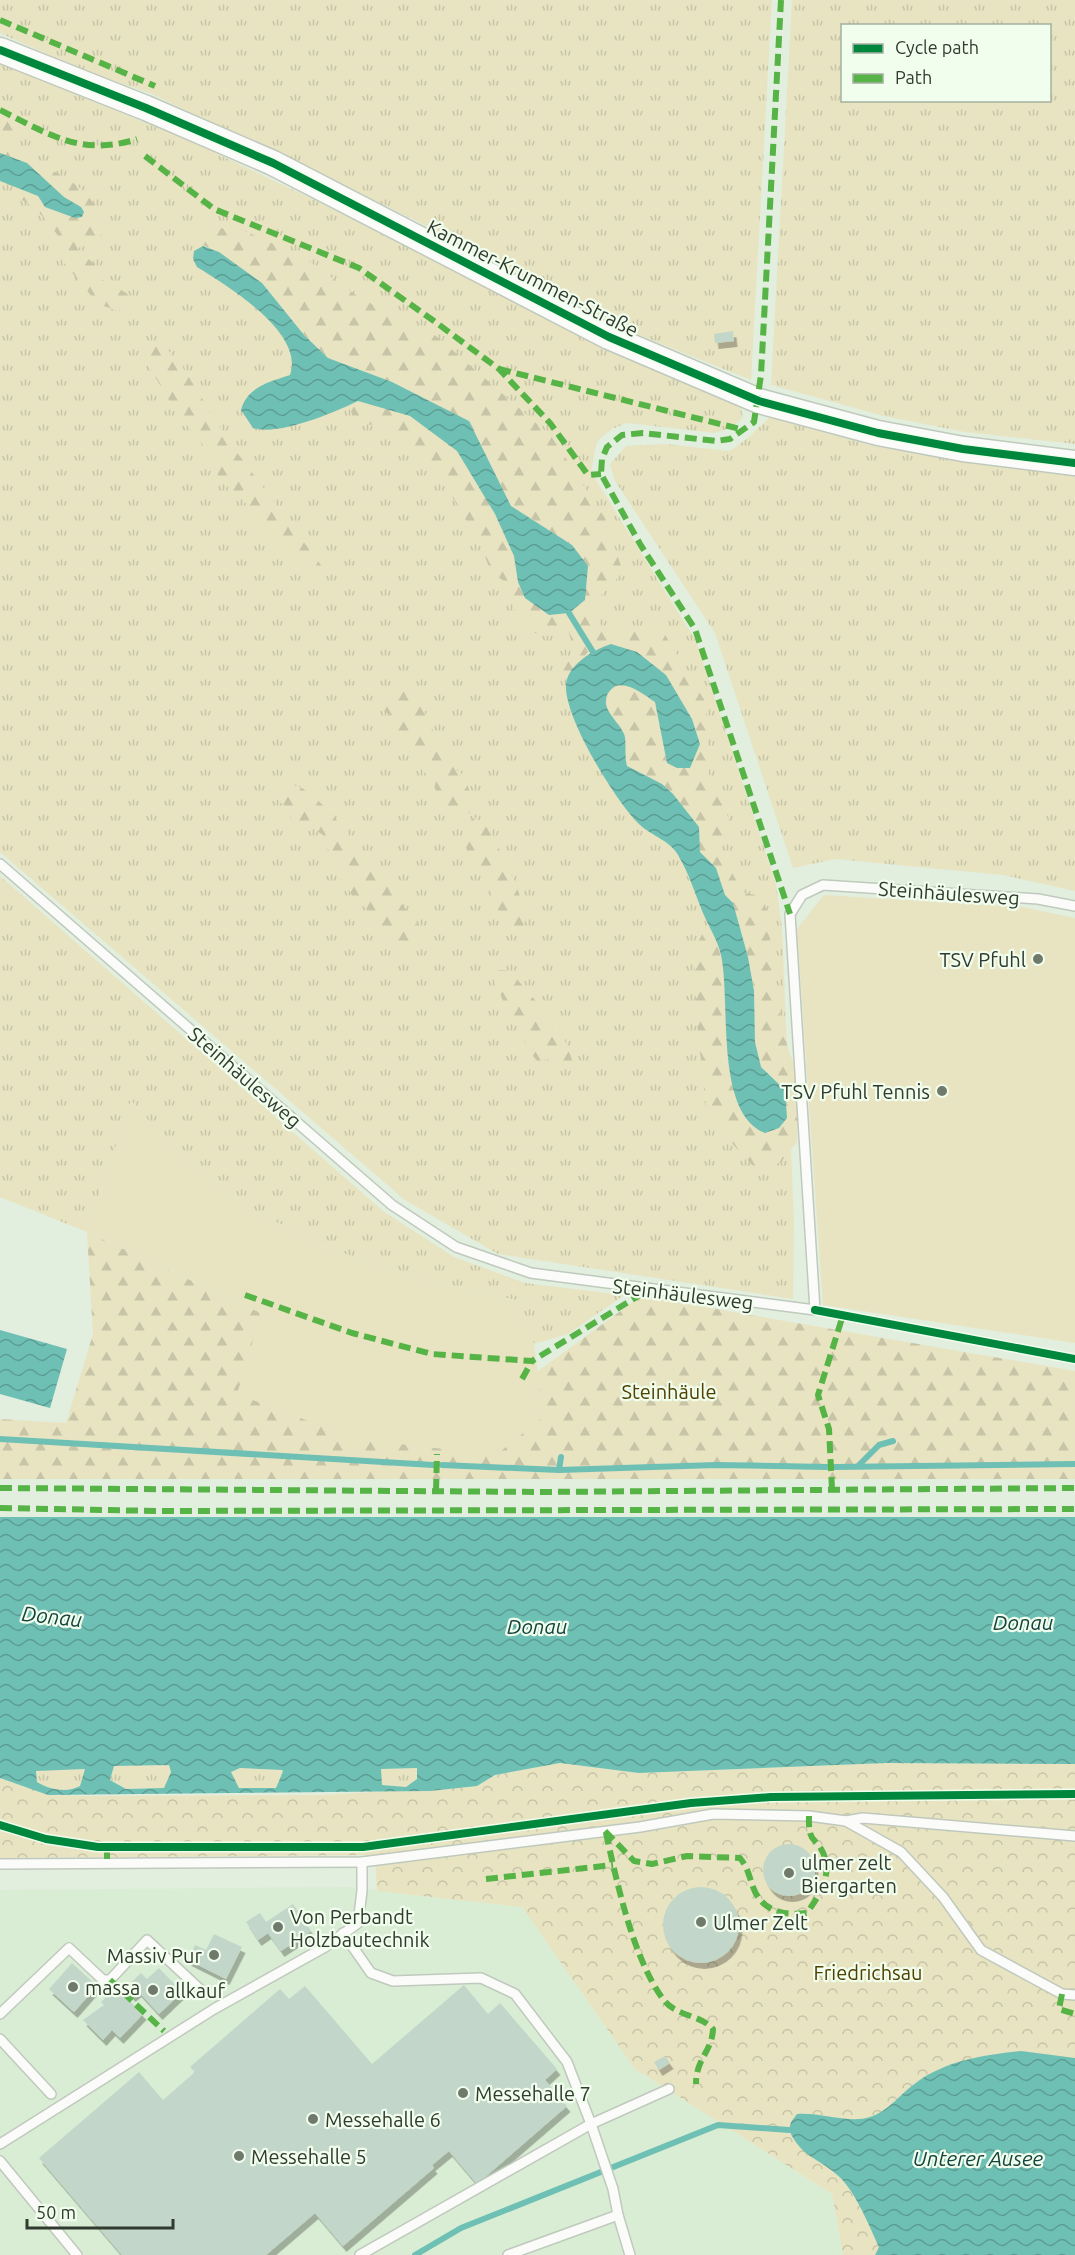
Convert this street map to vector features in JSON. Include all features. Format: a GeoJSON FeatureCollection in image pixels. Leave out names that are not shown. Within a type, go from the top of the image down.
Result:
{"type":"FeatureCollection","features":[{"type":"Feature","properties":{"kind":"street","name":"Kammer-Krummen-Straße"},"geometry":{"type":"LineString","coordinates":[[0,50],[146,108],[273,163],[609,337],[759,401],[878,433],[963,449],[1075,463]]}},
{"type":"Feature","properties":{"kind":"lane","name":"Steinhäulesweg"},"geometry":{"type":"LineString","coordinates":[[0,864],[392,1205],[456,1247],[531,1273],[814,1310],[790,914],[796,904],[802,895],[822,885],[1038,899],[1075,906]]}},
{"type":"Feature","properties":{"kind":"lane"},"geometry":{"type":"LineString","coordinates":[[0,1864],[362,1862],[639,1827],[714,1814],[809,1816],[846,1821],[863,1818],[1075,1836]]}},
{"type":"Feature","properties":{"kind":"lane"},"geometry":{"type":"LineString","coordinates":[[846,1821],[901,1852],[943,1898],[981,1950],[1062,1994],[1075,1995]]}},
{"type":"Feature","properties":{"kind":"lane"},"geometry":{"type":"LineString","coordinates":[[0,2144],[214,2009],[325,1947],[358,1923],[362,1891],[362,1862]]}},
{"type":"Feature","properties":{"kind":"lane"},"geometry":{"type":"LineString","coordinates":[[343,1934],[371,1973],[393,1981],[481,1978],[515,1994],[567,2062],[603,2156],[630,2255]]}},
{"type":"Feature","properties":{"kind":"lane"},"geometry":{"type":"LineString","coordinates":[[0,2014],[69,1948],[103,1980],[110,1980],[147,1940],[204,1994]]}},
{"type":"Feature","properties":{"kind":"lane"},"geometry":{"type":"LineString","coordinates":[[0,2039],[51,2094]]}},
{"type":"Feature","properties":{"kind":"lane"},"geometry":{"type":"LineString","coordinates":[[360,2255],[591,2124],[669,2089]]}},
{"type":"Feature","properties":{"kind":"lane"},"geometry":{"type":"LineString","coordinates":[[0,2161],[77,2255]]}},
{"type":"Feature","properties":{"kind":"lane"},"geometry":{"type":"LineString","coordinates":[[508,2255],[618,2215]]}},
{"type":"Feature","properties":{"kind":"shaded area"},"geometry":{"type":"Polygon","coordinates":[[[351,1887],[522,1907],[635,2069],[832,2194],[843,2255],[0,2255],[0,1890],[351,1887]]]}},
{"type":"Feature","properties":{"kind":"green space"},"geometry":{"type":"Polygon","coordinates":[[[0,0],[772,0],[751,380],[617,326],[415,220],[152,94],[80,69],[0,33],[0,0]]]}},
{"type":"Feature","properties":{"kind":"green space"},"geometry":{"type":"Polygon","coordinates":[[[792,0],[1075,0],[1075,444],[965,432],[884,416],[771,385],[792,0]]]}},
{"type":"Feature","properties":{"kind":"green space"},"geometry":{"type":"Polygon","coordinates":[[[0,63],[199,145],[409,245],[610,350],[741,408],[743,418],[732,427],[715,433],[627,423],[612,429],[597,441],[591,472],[696,641],[776,884],[782,928],[794,1223],[793,1299],[498,1254],[405,1200],[0,852],[0,63]]]}},
{"type":"Feature","properties":{"kind":"green space"},"geometry":{"type":"Polygon","coordinates":[[[14,120],[19,127],[14,138],[27,163],[0,153],[0,126],[6,121],[14,120]]]}},
{"type":"Feature","properties":{"kind":"green space"},"geometry":{"type":"Polygon","coordinates":[[[51,170],[80,188],[92,201],[103,233],[90,245],[77,248],[96,266],[94,275],[128,294],[127,303],[118,311],[98,304],[51,247],[58,236],[49,223],[13,194],[14,188],[38,196],[45,207],[81,207],[64,197],[41,176],[51,170]]]}},
{"type":"Feature","properties":{"kind":"green space"},"geometry":{"type":"Polygon","coordinates":[[[195,227],[240,229],[303,257],[360,298],[436,336],[551,436],[605,518],[623,572],[592,605],[604,632],[618,626],[664,633],[706,703],[709,774],[732,826],[720,850],[743,893],[764,896],[783,1033],[797,1074],[797,1142],[780,1163],[755,1168],[727,1138],[706,1107],[697,1024],[694,949],[708,924],[720,954],[724,973],[728,1052],[731,1079],[738,1103],[749,1121],[765,1133],[779,1128],[787,1118],[785,1090],[761,1067],[755,1042],[754,991],[748,957],[733,903],[725,895],[716,868],[700,852],[699,827],[673,794],[662,784],[627,766],[624,734],[606,705],[608,694],[619,685],[632,688],[655,702],[667,763],[690,768],[699,743],[692,719],[666,675],[637,652],[628,641],[598,645],[588,652],[569,675],[551,670],[575,652],[568,630],[548,636],[531,632],[515,611],[505,582],[491,572],[480,544],[437,471],[401,441],[376,425],[361,424],[350,411],[358,401],[398,411],[411,416],[431,429],[449,445],[481,487],[494,511],[505,535],[518,582],[542,525],[511,506],[469,421],[392,382],[328,358],[219,252],[194,241],[195,227]]]}},
{"type":"Feature","properties":{"kind":"green space"},"geometry":{"type":"Polygon","coordinates":[[[143,341],[160,341],[182,366],[227,439],[326,572],[324,583],[319,584],[282,545],[257,526],[243,500],[219,481],[214,459],[174,409],[139,349],[143,341]]]}},
{"type":"Feature","properties":{"kind":"green space"},"geometry":{"type":"Polygon","coordinates":[[[770,417],[873,446],[1075,473],[1075,891],[1003,875],[835,859],[793,868],[715,633],[615,481],[610,464],[626,446],[665,444],[730,451],[770,417]]]}},
{"type":"Feature","properties":{"kind":"green space"},"geometry":{"type":"Polygon","coordinates":[[[394,685],[405,687],[422,706],[430,726],[442,742],[447,762],[463,775],[473,799],[471,812],[458,819],[449,812],[447,803],[439,800],[434,781],[428,779],[421,763],[412,760],[406,739],[393,730],[392,716],[376,706],[381,692],[394,685]]]}},
{"type":"Feature","properties":{"kind":"green space"},"geometry":{"type":"Polygon","coordinates":[[[278,784],[297,786],[310,793],[344,828],[423,932],[418,944],[405,948],[391,945],[377,931],[372,913],[355,900],[342,879],[338,855],[327,849],[323,835],[313,828],[303,831],[292,825],[290,811],[277,799],[278,784]]]}},
{"type":"Feature","properties":{"kind":"green space"},"geometry":{"type":"Polygon","coordinates":[[[474,818],[486,823],[512,875],[522,903],[524,928],[506,930],[485,876],[467,851],[463,828],[474,818]]]}},
{"type":"Feature","properties":{"kind":"green space"},"geometry":{"type":"Polygon","coordinates":[[[0,876],[383,1211],[454,1257],[525,1283],[624,1295],[568,1334],[534,1344],[520,1301],[418,1278],[330,1249],[250,1209],[178,1154],[131,1101],[87,1232],[0,1197],[0,876]]]}},
{"type":"Feature","properties":{"kind":"green space","name":"TSV Pfuhl Tennis"},"geometry":{"type":"Polygon","coordinates":[[[824,895],[1022,907],[1075,918],[1075,1343],[823,1305],[797,929],[824,895]]]}},
{"type":"Feature","properties":{"kind":"green space"},"geometry":{"type":"Polygon","coordinates":[[[498,970],[509,970],[541,1007],[549,1024],[563,1035],[575,1068],[571,1071],[547,1059],[538,1062],[526,1048],[524,1036],[511,1019],[493,978],[498,970]]]}},
{"type":"Feature","properties":{"kind":"green space"},"geometry":{"type":"Polygon","coordinates":[[[131,1100],[178,1154],[250,1209],[330,1249],[418,1278],[520,1301],[534,1344],[543,1417],[496,1455],[356,1439],[237,1394],[261,1313],[87,1232],[131,1100]]]}},
{"type":"Feature","properties":{"kind":"green space","name":"Steinhäule"},"geometry":{"type":"Polygon","coordinates":[[[87,1232],[261,1313],[543,1417],[537,1372],[641,1296],[1075,1371],[1075,1479],[0,1479],[0,1419],[66,1423],[93,1334],[87,1232]]]}},
{"type":"Feature","properties":{"kind":"green space","name":"Friedrichsau"},"geometry":{"type":"Polygon","coordinates":[[[560,1763],[639,1773],[886,1763],[1075,1764],[1075,2255],[843,2255],[832,2194],[635,2069],[522,1907],[377,1891],[375,1855],[0,1858],[0,1778],[48,1795],[322,1795],[477,1786],[495,1775],[560,1763]]]}},
{"type":"Feature","properties":{"kind":"green space"},"geometry":{"type":"Polygon","coordinates":[[[169,1765],[171,1772],[165,1788],[126,1789],[110,1780],[114,1766],[169,1765]]]}},
{"type":"Feature","properties":{"kind":"green space"},"geometry":{"type":"Polygon","coordinates":[[[240,1768],[283,1770],[276,1788],[238,1788],[231,1772],[240,1768]]]}},
{"type":"Feature","properties":{"kind":"green space"},"geometry":{"type":"Polygon","coordinates":[[[417,1768],[417,1779],[406,1788],[382,1785],[380,1769],[417,1768]]]}},
{"type":"Feature","properties":{"kind":"green space"},"geometry":{"type":"Polygon","coordinates":[[[86,1769],[80,1786],[75,1788],[59,1790],[37,1782],[36,1770],[86,1769]]]}},
{"type":"Feature","properties":{"kind":"water"},"geometry":{"type":"Polygon","coordinates":[[[0,153],[27,163],[64,197],[81,207],[84,212],[82,217],[75,218],[45,207],[38,196],[0,181],[0,153]]]}},
{"type":"Feature","properties":{"kind":"water"},"geometry":{"type":"Polygon","coordinates":[[[203,246],[219,252],[262,283],[304,335],[328,358],[392,382],[469,421],[511,506],[572,545],[588,566],[585,600],[569,613],[549,615],[525,598],[518,582],[514,556],[495,514],[457,451],[410,416],[358,401],[321,417],[291,426],[264,430],[253,428],[241,410],[244,402],[260,386],[290,375],[292,359],[286,343],[275,327],[260,312],[244,298],[197,267],[193,259],[194,251],[203,246]]]}},
{"type":"Feature","properties":{"kind":"water"},"geometry":{"type":"Polygon","coordinates":[[[611,644],[637,652],[666,675],[692,719],[700,744],[690,768],[677,768],[667,763],[655,702],[625,686],[614,687],[608,694],[607,708],[625,737],[627,766],[662,784],[673,794],[699,827],[700,852],[716,868],[725,895],[733,903],[748,957],[754,991],[755,1042],[761,1067],[785,1090],[787,1118],[779,1128],[765,1133],[749,1121],[738,1103],[731,1080],[721,955],[685,869],[674,850],[641,826],[626,810],[593,758],[569,703],[566,689],[570,673],[588,655],[611,644]]]}},
{"type":"Feature","properties":{"kind":"water"},"geometry":{"type":"Polygon","coordinates":[[[0,1330],[67,1349],[50,1408],[0,1394],[0,1330]]]}},
{"type":"Feature","properties":{"kind":"water","name":"Donau"},"geometry":{"type":"Polygon","coordinates":[[[0,1517],[1075,1517],[1075,1764],[886,1763],[639,1773],[560,1763],[495,1775],[477,1786],[430,1791],[48,1795],[0,1778],[0,1517]],[[169,1765],[114,1766],[110,1780],[126,1789],[164,1788],[171,1772],[169,1765]],[[240,1768],[231,1772],[239,1788],[276,1788],[283,1771],[240,1768]],[[417,1768],[381,1769],[382,1785],[406,1787],[417,1779],[417,1768]],[[85,1769],[36,1771],[37,1782],[53,1789],[64,1790],[80,1786],[85,1769]]]}},
{"type":"Feature","properties":{"kind":"water","name":"Unterer Ausee"},"geometry":{"type":"Polygon","coordinates":[[[1021,2051],[1075,2058],[1075,2255],[875,2255],[879,2247],[855,2198],[836,2174],[799,2146],[789,2130],[791,2122],[797,2114],[844,2119],[870,2117],[889,2106],[911,2086],[941,2068],[980,2057],[1021,2051]]]}},
{"type":"Feature","properties":{"kind":"building"},"geometry":{"type":"Polygon","coordinates":[[[733,331],[734,341],[715,343],[714,334],[733,331]]]}},
{"type":"Feature","properties":{"kind":"building","name":"ulmer zelt Biergarten"},"geometry":{"type":"Polygon","coordinates":[[[784,1844],[794,1844],[808,1851],[815,1870],[808,1889],[794,1896],[784,1896],[774,1892],[767,1885],[763,1875],[763,1865],[767,1855],[774,1848],[784,1844]]]}},
{"type":"Feature","properties":{"kind":"building","name":"Ulmer Zelt"},"geometry":{"type":"Polygon","coordinates":[[[694,1887],[708,1887],[722,1893],[733,1904],[739,1918],[736,1940],[728,1952],[708,1963],[694,1963],[680,1957],[669,1946],[663,1932],[663,1918],[669,1904],[680,1893],[694,1887]]]}},
{"type":"Feature","properties":{"kind":"building","name":"Von Perbandt Holzbautechnik"},"geometry":{"type":"Polygon","coordinates":[[[293,1904],[311,1931],[281,1951],[268,1933],[258,1940],[246,1922],[260,1913],[266,1922],[293,1904]]]}},
{"type":"Feature","properties":{"kind":"building","name":"Massiv Pur"},"geometry":{"type":"Polygon","coordinates":[[[214,1934],[242,1947],[226,1979],[188,1960],[195,1945],[206,1950],[214,1934]]]}},
{"type":"Feature","properties":{"kind":"building","name":"massa"},"geometry":{"type":"Polygon","coordinates":[[[72,1963],[97,1986],[74,2012],[49,1989],[72,1963]]]}},
{"type":"Feature","properties":{"kind":"building","name":"allkauf"},"geometry":{"type":"Polygon","coordinates":[[[159,1968],[182,1992],[159,2014],[138,1991],[132,1996],[125,1988],[141,1973],[147,1979],[159,1968]]]}},
{"type":"Feature","properties":{"kind":"building"},"geometry":{"type":"Polygon","coordinates":[[[464,1985],[488,2014],[500,2003],[557,2069],[545,2080],[567,2106],[477,2184],[449,2151],[432,2165],[434,2168],[343,2246],[315,2213],[266,2255],[122,2255],[39,2158],[139,2072],[163,2100],[195,2072],[190,2067],[280,1989],[289,1999],[305,1986],[372,2064],[464,1985]]]}},
{"type":"Feature","properties":{"kind":"building"},"geometry":{"type":"Polygon","coordinates":[[[116,1987],[143,2014],[120,2038],[112,2030],[103,2040],[83,2020],[104,2005],[101,2002],[116,1987]]]}},
{"type":"Feature","properties":{"kind":"building"},"geometry":{"type":"Polygon","coordinates":[[[665,2056],[670,2063],[659,2070],[654,2062],[665,2056]]]}},
{"type":"Feature","properties":{"kind":"waterway"},"geometry":{"type":"LineString","coordinates":[[569,613],[593,652]]}},
{"type":"Feature","properties":{"kind":"waterway"},"geometry":{"type":"LineString","coordinates":[[0,1439],[433,1465]]}},
{"type":"Feature","properties":{"kind":"waterway"},"geometry":{"type":"LineString","coordinates":[[858,1466],[879,1445],[893,1441]]}},
{"type":"Feature","properties":{"kind":"waterway"},"geometry":{"type":"LineString","coordinates":[[559,1470],[561,1457]]}},
{"type":"Feature","properties":{"kind":"waterway"},"geometry":{"type":"LineString","coordinates":[[835,1467],[1075,1464]]}},
{"type":"Feature","properties":{"kind":"waterway"},"geometry":{"type":"LineString","coordinates":[[442,1465],[559,1470],[716,1465],[827,1467]]}},
{"type":"Feature","properties":{"kind":"waterway"},"geometry":{"type":"LineString","coordinates":[[415,2255],[461,2228],[718,2125],[789,2130]]}},
{"type":"Feature","properties":{"kind":"marked path"},"geometry":{"type":"LineString","coordinates":[[781,0],[761,375],[754,422],[730,439],[716,441],[643,433],[622,435],[607,447],[602,459],[601,474],[640,544],[695,629],[790,914]]}},
{"type":"Feature","properties":{"kind":"marked path"},"geometry":{"type":"LineString","coordinates":[[0,20],[155,86]]}},
{"type":"Feature","properties":{"kind":"marked path"},"geometry":{"type":"LineString","coordinates":[[0,110],[50,134],[82,144],[117,144],[137,139]]}},
{"type":"Feature","properties":{"kind":"marked path"},"geometry":{"type":"LineString","coordinates":[[145,156],[214,209],[359,268],[499,369],[550,423],[588,475],[601,474]]}},
{"type":"Feature","properties":{"kind":"marked path"},"geometry":{"type":"LineString","coordinates":[[499,369],[744,430]]}},
{"type":"Feature","properties":{"kind":"marked path"},"geometry":{"type":"LineString","coordinates":[[245,1295],[352,1333],[432,1354],[532,1361],[648,1290]]}},
{"type":"Feature","properties":{"kind":"marked path"},"geometry":{"type":"LineString","coordinates":[[832,1489],[829,1429],[818,1395],[843,1315]]}},
{"type":"Feature","properties":{"kind":"marked path"},"geometry":{"type":"LineString","coordinates":[[522,1379],[532,1361]]}},
{"type":"Feature","properties":{"kind":"marked path"},"geometry":{"type":"LineString","coordinates":[[436,1491],[437,1454]]}},
{"type":"Feature","properties":{"kind":"marked path"},"geometry":{"type":"LineString","coordinates":[[0,1488],[539,1492],[1075,1488]]}},
{"type":"Feature","properties":{"kind":"marked path"},"geometry":{"type":"LineString","coordinates":[[0,1508],[158,1511],[1075,1509]]}},
{"type":"Feature","properties":{"kind":"marked path"},"geometry":{"type":"LineString","coordinates":[[605,1831],[634,1861],[652,1864],[687,1856],[740,1858],[762,1902],[783,1913],[799,1914],[807,1913],[812,1906],[823,1886],[826,1871],[824,1855],[811,1836],[809,1816]]}},
{"type":"Feature","properties":{"kind":"marked path"},"geometry":{"type":"LineString","coordinates":[[606,1833],[627,1919],[652,1982],[668,2005],[708,2024],[713,2029],[710,2044],[699,2068],[696,2084]]}},
{"type":"Feature","properties":{"kind":"marked path"},"geometry":{"type":"LineString","coordinates":[[107,1847],[107,1864]]}},
{"type":"Feature","properties":{"kind":"marked path"},"geometry":{"type":"LineString","coordinates":[[486,1879],[613,1865]]}},
{"type":"Feature","properties":{"kind":"marked path"},"geometry":{"type":"LineString","coordinates":[[110,1980],[164,2031]]}},
{"type":"Feature","properties":{"kind":"marked path"},"geometry":{"type":"LineString","coordinates":[[1062,1994],[1059,2009],[1075,2014]]}},
{"type":"Feature","properties":{"kind":"cycle path"},"geometry":{"type":"LineString","coordinates":[[0,50],[146,108],[273,163],[609,337],[759,401],[878,433],[963,449],[1075,463]]}},
{"type":"Feature","properties":{"kind":"cycle path"},"geometry":{"type":"LineString","coordinates":[[815,1310],[1075,1359]]}},
{"type":"Feature","properties":{"kind":"cycle path"},"geometry":{"type":"LineString","coordinates":[[0,1825],[46,1839],[98,1847],[363,1847],[691,1803],[771,1797],[1075,1794]]}},
{"type":"Feature","properties":{"kind":"place","name":"TSV Pfuhl"},"geometry":{"type":"Point","coordinates":[1038,959]}},
{"type":"Feature","properties":{"kind":"place","name":"TSV Pfuhl Tennis"},"geometry":{"type":"Point","coordinates":[942,1091]}},
{"type":"Feature","properties":{"kind":"place","name":"ulmer zelt Biergarten"},"geometry":{"type":"Point","coordinates":[789,1873]}},
{"type":"Feature","properties":{"kind":"place","name":"Ulmer Zelt"},"geometry":{"type":"Point","coordinates":[701,1922]}},
{"type":"Feature","properties":{"kind":"place","name":"Von Perbandt Holzbautechnik"},"geometry":{"type":"Point","coordinates":[278,1927]}},
{"type":"Feature","properties":{"kind":"place","name":"Massiv Pur"},"geometry":{"type":"Point","coordinates":[214,1955]}},
{"type":"Feature","properties":{"kind":"place","name":"massa"},"geometry":{"type":"Point","coordinates":[73,1987]}},
{"type":"Feature","properties":{"kind":"place","name":"allkauf"},"geometry":{"type":"Point","coordinates":[153,1990]}},
{"type":"Feature","properties":{"kind":"place","name":"Messehalle 7"},"geometry":{"type":"Point","coordinates":[463,2093]}},
{"type":"Feature","properties":{"kind":"place","name":"Messehalle 6"},"geometry":{"type":"Point","coordinates":[313,2119]}},
{"type":"Feature","properties":{"kind":"place","name":"Messehalle 5"},"geometry":{"type":"Point","coordinates":[239,2156]}}]}
